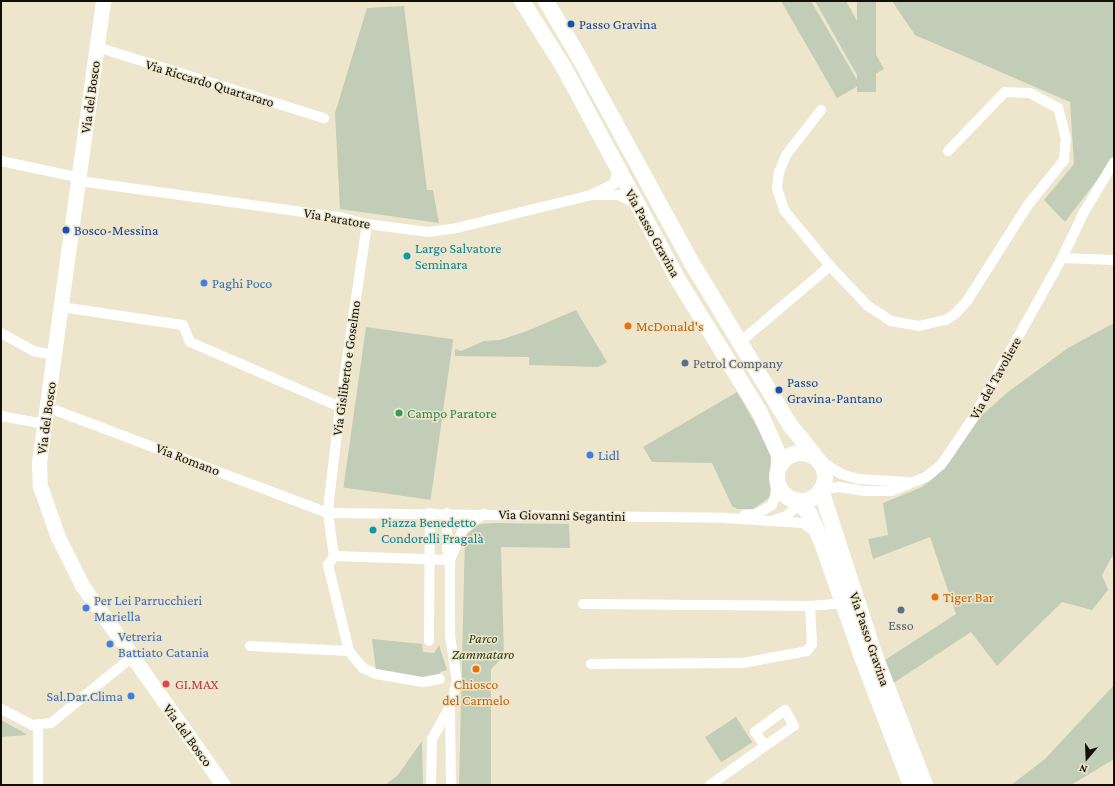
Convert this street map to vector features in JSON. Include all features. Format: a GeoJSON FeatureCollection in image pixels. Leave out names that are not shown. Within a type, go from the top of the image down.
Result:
{"type":"FeatureCollection","features":[{"type":"Feature","properties":{"kind":"main road","name":"Via del Bosco"},"geometry":{"type":"LineString","coordinates":[[103,1],[47,407],[40,480],[46,509],[82,585],[223,785]]}},
{"type":"Feature","properties":{"kind":"main road","name":"Via Passo Gravina"},"geometry":{"type":"LineString","coordinates":[[522,1],[563,66],[677,278],[759,411],[779,455],[779,466]]}},
{"type":"Feature","properties":{"kind":"main road","name":"Via Passo Gravina"},"geometry":{"type":"LineString","coordinates":[[546,1],[579,57],[689,258],[794,431],[816,458]]}},
{"type":"Feature","properties":{"kind":"main road"},"geometry":{"type":"LineString","coordinates":[[806,453],[816,458],[825,471],[822,490],[814,498],[799,502],[785,495],[779,485],[779,466],[793,454],[806,453]]}},
{"type":"Feature","properties":{"kind":"main road","name":"Via Passo Gravina"},"geometry":{"type":"LineString","coordinates":[[822,490],[875,656],[925,785]]}},
{"type":"Feature","properties":{"kind":"main road","name":"Via Passo Gravina"},"geometry":{"type":"LineString","coordinates":[[799,502],[812,518],[822,540],[843,603],[911,785]]}},
{"type":"Feature","properties":{"kind":"street","name":"Via Riccardo Quartararo"},"geometry":{"type":"LineString","coordinates":[[97,47],[324,118]]}},
{"type":"Feature","properties":{"kind":"street"},"geometry":{"type":"LineString","coordinates":[[821,110],[786,155],[779,172],[777,188],[784,210],[830,266],[868,306],[892,321],[919,326],[946,320],[967,301],[1028,205],[1064,160],[1066,139],[1058,108],[1030,93],[1005,92],[948,151]]}},
{"type":"Feature","properties":{"kind":"street","name":"Via Paratore"},"geometry":{"type":"LineString","coordinates":[[1,161],[72,176],[79,181],[340,217],[367,224],[439,232],[591,195],[614,184],[618,170]]}},
{"type":"Feature","properties":{"kind":"street","name":"Via del Tavoliere"},"geometry":{"type":"LineString","coordinates":[[912,482],[933,472],[952,452],[1062,258],[1084,212],[1114,162]]}},
{"type":"Feature","properties":{"kind":"street","name":"Via Paratore"},"geometry":{"type":"LineString","coordinates":[[591,195],[618,195],[637,204]]}},
{"type":"Feature","properties":{"kind":"street","name":"Via Gisliberto e Goselmo"},"geometry":{"type":"LineString","coordinates":[[328,513],[340,407],[367,224]]}},
{"type":"Feature","properties":{"kind":"street"},"geometry":{"type":"LineString","coordinates":[[1062,258],[1114,260]]}},
{"type":"Feature","properties":{"kind":"street"},"geometry":{"type":"LineString","coordinates":[[740,342],[830,266]]}},
{"type":"Feature","properties":{"kind":"street"},"geometry":{"type":"LineString","coordinates":[[61,307],[183,325],[190,342],[340,407]]}},
{"type":"Feature","properties":{"kind":"street"},"geometry":{"type":"LineString","coordinates":[[1,334],[33,351],[54,354]]}},
{"type":"Feature","properties":{"kind":"street","name":"Via Romano"},"geometry":{"type":"LineString","coordinates":[[47,407],[328,513]]}},
{"type":"Feature","properties":{"kind":"street"},"geometry":{"type":"LineString","coordinates":[[1,416],[45,424]]}},
{"type":"Feature","properties":{"kind":"street"},"geometry":{"type":"LineString","coordinates":[[816,458],[841,474],[858,479],[912,482]]}},
{"type":"Feature","properties":{"kind":"street"},"geometry":{"type":"LineString","coordinates":[[822,490],[839,487],[880,492],[891,491],[912,482]]}},
{"type":"Feature","properties":{"kind":"street","name":"Via Giovanni Segantini"},"geometry":{"type":"LineString","coordinates":[[724,518],[757,514],[767,510],[775,501],[779,485]]}},
{"type":"Feature","properties":{"kind":"street"},"geometry":{"type":"LineString","coordinates":[[767,522],[786,516],[799,502]]}},
{"type":"Feature","properties":{"kind":"street"},"geometry":{"type":"LineString","coordinates":[[328,513],[334,556],[328,565],[349,651],[363,668],[376,674],[423,682],[440,679]]}},
{"type":"Feature","properties":{"kind":"street","name":"Via Giovanni Segantini"},"geometry":{"type":"LineString","coordinates":[[328,513],[486,513],[724,518],[767,522],[803,523],[822,540]]}},
{"type":"Feature","properties":{"kind":"street"},"geometry":{"type":"LineString","coordinates":[[429,641],[430,513]]}},
{"type":"Feature","properties":{"kind":"street"},"geometry":{"type":"LineString","coordinates":[[447,513],[447,549],[450,560],[450,635],[457,674],[450,706],[451,785]]}},
{"type":"Feature","properties":{"kind":"street"},"geometry":{"type":"LineString","coordinates":[[450,560],[463,529],[486,513]]}},
{"type":"Feature","properties":{"kind":"street"},"geometry":{"type":"LineString","coordinates":[[334,556],[450,560]]}},
{"type":"Feature","properties":{"kind":"street","name":"Via Passo Gravina"},"geometry":{"type":"LineString","coordinates":[[583,604],[810,606],[843,603]]}},
{"type":"Feature","properties":{"kind":"street"},"geometry":{"type":"LineString","coordinates":[[591,664],[743,663],[807,651],[812,644],[810,606]]}},
{"type":"Feature","properties":{"kind":"street"},"geometry":{"type":"LineString","coordinates":[[250,646],[349,651]]}},
{"type":"Feature","properties":{"kind":"street"},"geometry":{"type":"LineString","coordinates":[[1,709],[24,722],[38,726],[51,723],[132,657]]}},
{"type":"Feature","properties":{"kind":"street"},"geometry":{"type":"LineString","coordinates":[[431,785],[432,739],[450,706]]}},
{"type":"Feature","properties":{"kind":"street"},"geometry":{"type":"LineString","coordinates":[[38,726],[38,785]]}},
{"type":"Feature","properties":{"kind":"street"},"geometry":{"type":"LineString","coordinates":[[710,785],[765,746]]}},
{"type":"Feature","properties":{"kind":"green space"},"geometry":{"type":"Polygon","coordinates":[[[781,1],[811,1],[860,85],[837,98],[781,1]]]}},
{"type":"Feature","properties":{"kind":"green space"},"geometry":{"type":"Polygon","coordinates":[[[815,1],[846,1],[884,69],[861,82],[815,1]]]}},
{"type":"Feature","properties":{"kind":"green space"},"geometry":{"type":"Polygon","coordinates":[[[857,1],[876,1],[876,92],[857,92],[857,1]]]}},
{"type":"Feature","properties":{"kind":"green space"},"geometry":{"type":"Polygon","coordinates":[[[892,1],[1114,1],[1114,158],[1065,222],[1044,200],[1074,164],[1070,102],[915,35],[892,1]]]}},
{"type":"Feature","properties":{"kind":"green space"},"geometry":{"type":"Polygon","coordinates":[[[404,6],[427,190],[433,190],[439,223],[340,209],[335,113],[367,8],[404,6]]]}},
{"type":"Feature","properties":{"kind":"green space"},"geometry":{"type":"Polygon","coordinates":[[[576,310],[607,362],[598,367],[529,365],[529,357],[455,356],[455,349],[461,351],[484,341],[500,340],[527,331],[576,310]]]}},
{"type":"Feature","properties":{"kind":"green space"},"geometry":{"type":"Polygon","coordinates":[[[1114,323],[1114,553],[1102,575],[1108,590],[1092,610],[1062,602],[997,666],[971,632],[892,684],[885,660],[956,614],[930,537],[873,559],[868,539],[888,535],[883,503],[922,487],[935,477],[949,463],[981,416],[1008,392],[1068,348],[1114,323]]]}},
{"type":"Feature","properties":{"kind":"green space","name":"Campo Paratore"},"geometry":{"type":"Polygon","coordinates":[[[366,327],[453,339],[431,500],[343,487],[366,327]]]}},
{"type":"Feature","properties":{"kind":"green space"},"geometry":{"type":"Polygon","coordinates":[[[737,392],[771,451],[770,497],[753,509],[737,509],[732,506],[712,463],[652,462],[643,447],[737,392]]]}},
{"type":"Feature","properties":{"kind":"green space","name":"Parco Zammataro"},"geometry":{"type":"Polygon","coordinates":[[[479,524],[569,524],[570,548],[501,547],[504,656],[491,669],[491,785],[459,785],[465,536],[479,524]]]}},
{"type":"Feature","properties":{"kind":"green space"},"geometry":{"type":"Polygon","coordinates":[[[372,639],[422,644],[423,652],[434,653],[439,645],[447,670],[440,672],[439,676],[425,679],[376,670],[372,639]]]}},
{"type":"Feature","properties":{"kind":"green space"},"geometry":{"type":"Polygon","coordinates":[[[1114,685],[1114,759],[1071,785],[1011,785],[1045,759],[1114,685]]]}},
{"type":"Feature","properties":{"kind":"green space"},"geometry":{"type":"Polygon","coordinates":[[[736,717],[752,742],[721,762],[705,737],[736,717]]]}},
{"type":"Feature","properties":{"kind":"green space"},"geometry":{"type":"Polygon","coordinates":[[[1,720],[23,732],[27,735],[1,737],[1,720]]]}},
{"type":"Feature","properties":{"kind":"green space"},"geometry":{"type":"Polygon","coordinates":[[[422,741],[423,785],[385,785],[398,775],[422,741]]]}},
{"type":"Feature","properties":{"kind":"place","name":"Passo Gravina"},"geometry":{"type":"Point","coordinates":[571,24]}},
{"type":"Feature","properties":{"kind":"place","name":"Bosco-Messina"},"geometry":{"type":"Point","coordinates":[66,230]}},
{"type":"Feature","properties":{"kind":"place","name":"Largo Salvatore Seminara"},"geometry":{"type":"Point","coordinates":[407,256]}},
{"type":"Feature","properties":{"kind":"place","name":"Paghi Poco"},"geometry":{"type":"Point","coordinates":[204,283]}},
{"type":"Feature","properties":{"kind":"place","name":"McDonald's"},"geometry":{"type":"Point","coordinates":[628,326]}},
{"type":"Feature","properties":{"kind":"place","name":"Petrol Company"},"geometry":{"type":"Point","coordinates":[685,363]}},
{"type":"Feature","properties":{"kind":"place","name":"Passo Gravina-Pantano"},"geometry":{"type":"Point","coordinates":[779,390]}},
{"type":"Feature","properties":{"kind":"place","name":"Campo Paratore"},"geometry":{"type":"Point","coordinates":[399,413]}},
{"type":"Feature","properties":{"kind":"place","name":"Lidl"},"geometry":{"type":"Point","coordinates":[590,455]}},
{"type":"Feature","properties":{"kind":"place","name":"Piazza Benedetto Condorelli Fragalà"},"geometry":{"type":"Point","coordinates":[373,530]}},
{"type":"Feature","properties":{"kind":"place","name":"Tiger Bar"},"geometry":{"type":"Point","coordinates":[935,597]}},
{"type":"Feature","properties":{"kind":"place","name":"Per Lei Parrucchieri Mariella"},"geometry":{"type":"Point","coordinates":[86,608]}},
{"type":"Feature","properties":{"kind":"place","name":"Esso"},"geometry":{"type":"Point","coordinates":[901,610]}},
{"type":"Feature","properties":{"kind":"place","name":"Vetreria Battiato Catania"},"geometry":{"type":"Point","coordinates":[110,644]}},
{"type":"Feature","properties":{"kind":"place","name":"Chiosco del Carmelo"},"geometry":{"type":"Point","coordinates":[476,669]}},
{"type":"Feature","properties":{"kind":"place","name":"GI.MAX"},"geometry":{"type":"Point","coordinates":[166,684]}},
{"type":"Feature","properties":{"kind":"place","name":"Sal.Dar.Clima"},"geometry":{"type":"Point","coordinates":[131,696]}}]}
